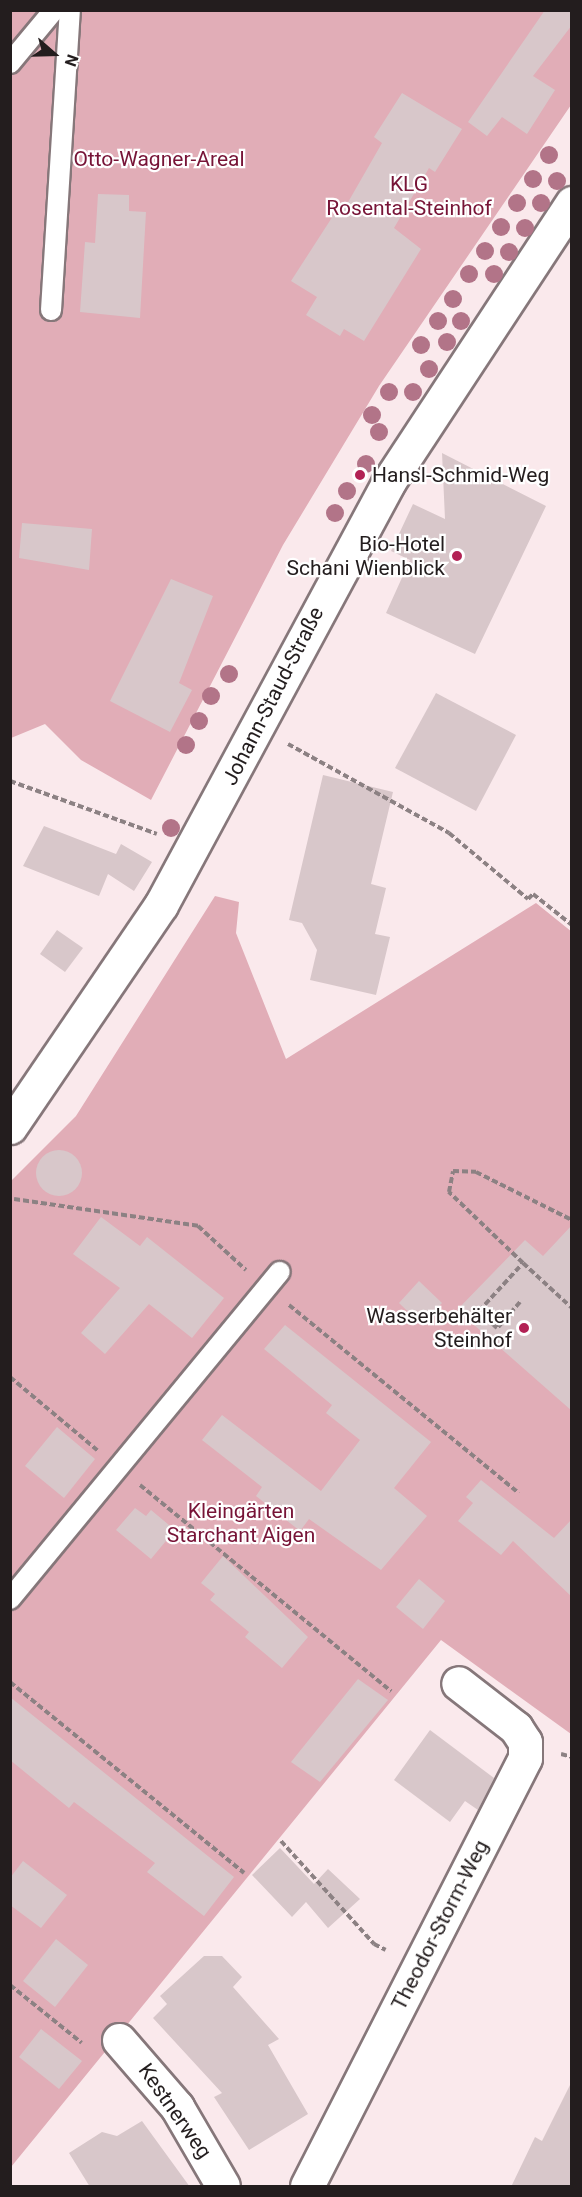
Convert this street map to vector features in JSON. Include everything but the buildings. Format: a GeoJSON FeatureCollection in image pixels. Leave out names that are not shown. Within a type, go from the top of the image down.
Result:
{"type":"FeatureCollection","features":[{"type":"Feature","properties":{"kind":"street","name":"Johann-Staud-Straße"},"geometry":{"type":"LineString","coordinates":[[10,1127],[194,850],[388,483],[572,203]]}},
{"type":"Feature","properties":{"kind":"street","name":"Theodor-Storm-Weg"},"geometry":{"type":"LineString","coordinates":[[307,2187],[525,1758],[525,1742],[516,1728],[458,1683]]}},
{"type":"Feature","properties":{"kind":"street","name":"Kestnerweg"},"geometry":{"type":"LineString","coordinates":[[119,2040],[177,2107],[223,2187]]}},
{"type":"Feature","properties":{"kind":"lane"},"geometry":{"type":"LineString","coordinates":[[10,63],[54,10]]}},
{"type":"Feature","properties":{"kind":"lane"},"geometry":{"type":"LineString","coordinates":[[51,310],[69,10]]}},
{"type":"Feature","properties":{"kind":"lane"},"geometry":{"type":"LineString","coordinates":[[10,1599],[280,1272]]}},
{"type":"Feature","properties":{"kind":"path"},"geometry":{"type":"LineString","coordinates":[[279,740],[449,833],[528,899],[533,894],[572,926]]}},
{"type":"Feature","properties":{"kind":"path"},"geometry":{"type":"LineString","coordinates":[[10,781],[194,850]]}},
{"type":"Feature","properties":{"kind":"path"},"geometry":{"type":"LineString","coordinates":[[572,1220],[476,1172],[453,1171],[449,1192],[572,1308]]}},
{"type":"Feature","properties":{"kind":"path"},"geometry":{"type":"LineString","coordinates":[[10,1197],[10,1203]]}},
{"type":"Feature","properties":{"kind":"path"},"geometry":{"type":"LineString","coordinates":[[520,1302],[497,1328],[479,1311],[524,1263]]}},
{"type":"Feature","properties":{"kind":"path"},"geometry":{"type":"LineString","coordinates":[[10,1377],[391,1691]]}},
{"type":"Feature","properties":{"kind":"path"},"geometry":{"type":"LineString","coordinates":[[572,1389],[572,1397]]}},
{"type":"Feature","properties":{"kind":"path"},"geometry":{"type":"LineString","coordinates":[[10,1682],[243,1873]]}},
{"type":"Feature","properties":{"kind":"path"},"geometry":{"type":"LineString","coordinates":[[281,1841],[374,1944],[419,1966]]}},
{"type":"Feature","properties":{"kind":"path"},"geometry":{"type":"LineString","coordinates":[[10,1985],[87,2046]]}},
{"type":"Feature","properties":{"kind":"green space"},"geometry":{"type":"Polygon","coordinates":[[[10,11],[571,11],[571,105],[379,386],[283,545],[151,800],[81,760],[45,724],[11,738],[10,11]]]}},
{"type":"Feature","properties":{"kind":"green space","name":"Kleingärten Starchant Aigen"},"geometry":{"type":"Polygon","coordinates":[[[215,896],[239,902],[236,933],[286,1059],[536,903],[572,932],[571,1734],[441,1640],[11,2167],[11,1181],[76,1116],[215,896]]]}},
{"type":"Feature","properties":{"kind":"place","name":"Hansl-Schmid-Weg"},"geometry":{"type":"Point","coordinates":[360,475]}},
{"type":"Feature","properties":{"kind":"place","name":"Bio-Hotel Schani Wienblick"},"geometry":{"type":"Point","coordinates":[457,556]}},
{"type":"Feature","properties":{"kind":"place","name":"Wasserbehälter Steinhof"},"geometry":{"type":"Point","coordinates":[524,1328]}},
{"type":"Feature","properties":{"kind":"park label","name":"Otto-Wagner-Areal"},"geometry":{"type":"Point","coordinates":[159,159]}},
{"type":"Feature","properties":{"kind":"park label","name":"KLG Rosental-Steinhof"},"geometry":{"type":"Point","coordinates":[409,196]}}]}
